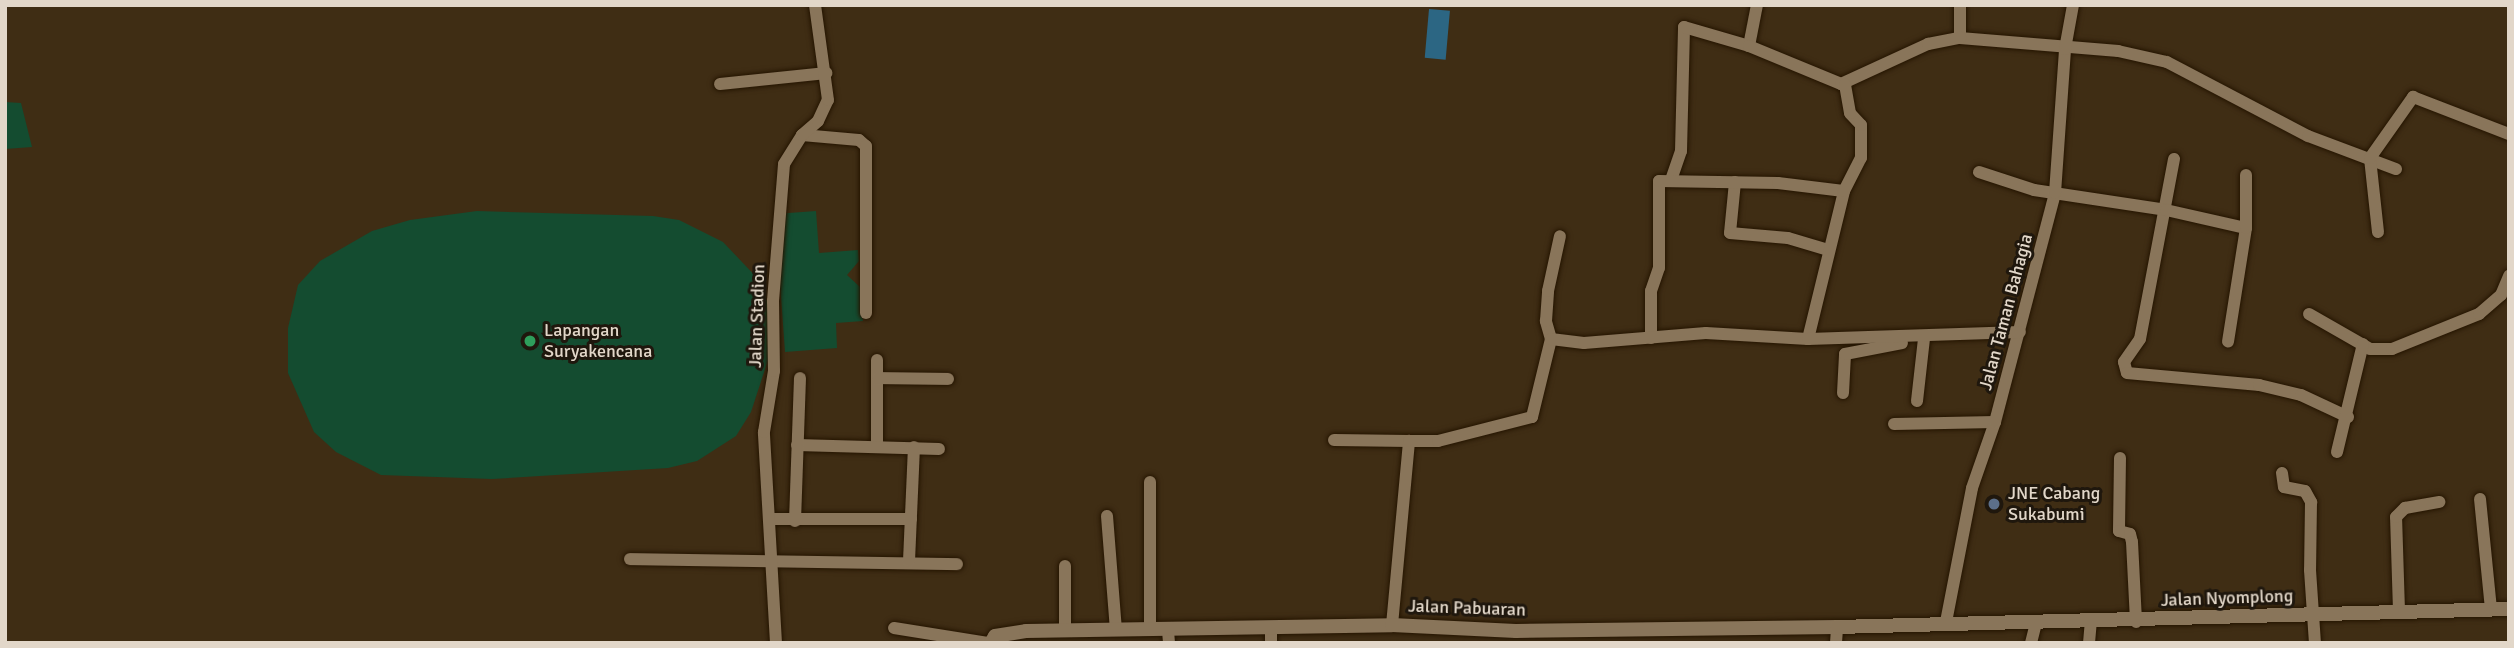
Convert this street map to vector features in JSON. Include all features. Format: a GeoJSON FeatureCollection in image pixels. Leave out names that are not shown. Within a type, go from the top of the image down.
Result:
{"type":"FeatureCollection","features":[{"type":"Feature","properties":{"kind":"street","name":"Jalan Stadion"},"geometry":{"type":"LineString","coordinates":[[776,643],[775,563],[764,482],[764,432],[776,345],[773,301],[784,164],[802,135],[824,111],[826,73],[815,5]]}},
{"type":"Feature","properties":{"kind":"street"},"geometry":{"type":"LineString","coordinates":[[1749,46],[1757,5]]}},
{"type":"Feature","properties":{"kind":"street"},"geometry":{"type":"LineString","coordinates":[[1960,5],[1960,38]]}},
{"type":"Feature","properties":{"kind":"street","name":"Jalan Taman Bahagia"},"geometry":{"type":"LineString","coordinates":[[1947,622],[1972,488],[1995,422],[2056,193],[2065,49],[2073,5]]}},
{"type":"Feature","properties":{"kind":"street"},"geometry":{"type":"LineString","coordinates":[[1671,180],[1681,150],[1681,29],[1749,46],[1845,84],[1928,44],[1960,38],[2065,49],[2118,51],[2167,61],[2308,136],[2396,169]]}},
{"type":"Feature","properties":{"kind":"street"},"geometry":{"type":"LineString","coordinates":[[720,84],[826,73]]}},
{"type":"Feature","properties":{"kind":"street"},"geometry":{"type":"LineString","coordinates":[[1808,339],[1844,191],[1861,158],[1861,125],[1850,113],[1845,84]]}},
{"type":"Feature","properties":{"kind":"street"},"geometry":{"type":"LineString","coordinates":[[2378,232],[2370,158],[2413,97],[2509,134]]}},
{"type":"Feature","properties":{"kind":"street"},"geometry":{"type":"LineString","coordinates":[[802,135],[859,140],[866,146],[866,313]]}},
{"type":"Feature","properties":{"kind":"street"},"geometry":{"type":"LineString","coordinates":[[2174,159],[2140,340],[2124,362],[2127,373],[2259,386],[2301,395],[2348,417]]}},
{"type":"Feature","properties":{"kind":"street"},"geometry":{"type":"LineString","coordinates":[[1979,172],[2056,193],[2166,210],[2246,229]]}},
{"type":"Feature","properties":{"kind":"street"},"geometry":{"type":"LineString","coordinates":[[2228,342],[2246,229],[2246,175]]}},
{"type":"Feature","properties":{"kind":"street"},"geometry":{"type":"LineString","coordinates":[[1651,338],[1651,291],[1659,268],[1659,181],[1735,182],[1844,191]]}},
{"type":"Feature","properties":{"kind":"street"},"geometry":{"type":"LineString","coordinates":[[1735,182],[1730,233],[1788,238],[1828,250]]}},
{"type":"Feature","properties":{"kind":"street"},"geometry":{"type":"LineString","coordinates":[[1334,440],[1438,441],[1532,417],[1551,339],[1546,321],[1548,292],[1560,236]]}},
{"type":"Feature","properties":{"kind":"street"},"geometry":{"type":"LineString","coordinates":[[2309,314],[2377,351],[2392,349],[2479,314],[2501,295],[2509,276]]}},
{"type":"Feature","properties":{"kind":"street"},"geometry":{"type":"LineString","coordinates":[[1551,339],[1584,343],[1706,333],[1808,339],[2019,336]]}},
{"type":"Feature","properties":{"kind":"street"},"geometry":{"type":"LineString","coordinates":[[1843,393],[1845,354],[1924,340],[2019,336]]}},
{"type":"Feature","properties":{"kind":"street"},"geometry":{"type":"LineString","coordinates":[[1917,401],[1924,340]]}},
{"type":"Feature","properties":{"kind":"street"},"geometry":{"type":"LineString","coordinates":[[2337,452],[2348,417],[2363,344]]}},
{"type":"Feature","properties":{"kind":"street"},"geometry":{"type":"LineString","coordinates":[[877,360],[877,446]]}},
{"type":"Feature","properties":{"kind":"street"},"geometry":{"type":"LineString","coordinates":[[795,521],[800,378]]}},
{"type":"Feature","properties":{"kind":"street"},"geometry":{"type":"LineString","coordinates":[[878,378],[948,379]]}},
{"type":"Feature","properties":{"kind":"street"},"geometry":{"type":"LineString","coordinates":[[1894,424],[1995,422]]}},
{"type":"Feature","properties":{"kind":"street"},"geometry":{"type":"LineString","coordinates":[[1392,625],[1409,441]]}},
{"type":"Feature","properties":{"kind":"street"},"geometry":{"type":"LineString","coordinates":[[797,445],[939,449]]}},
{"type":"Feature","properties":{"kind":"street"},"geometry":{"type":"LineString","coordinates":[[909,561],[914,447]]}},
{"type":"Feature","properties":{"kind":"street"},"geometry":{"type":"LineString","coordinates":[[2120,458],[2119,531],[2130,534],[2132,542],[2136,622]]}},
{"type":"Feature","properties":{"kind":"street"},"geometry":{"type":"LineString","coordinates":[[2282,473],[2284,487],[2305,491],[2311,502],[2312,614],[2315,643]]}},
{"type":"Feature","properties":{"kind":"street"},"geometry":{"type":"LineString","coordinates":[[1150,482],[1150,630]]}},
{"type":"Feature","properties":{"kind":"street"},"geometry":{"type":"LineString","coordinates":[[2480,499],[2491,609]]}},
{"type":"Feature","properties":{"kind":"street"},"geometry":{"type":"LineString","coordinates":[[2399,611],[2396,517],[2405,508],[2439,502]]}},
{"type":"Feature","properties":{"kind":"street"},"geometry":{"type":"LineString","coordinates":[[1107,516],[1115,630]]}},
{"type":"Feature","properties":{"kind":"street"},"geometry":{"type":"LineString","coordinates":[[771,519],[911,519]]}},
{"type":"Feature","properties":{"kind":"street"},"geometry":{"type":"LineString","coordinates":[[630,559],[775,563],[909,561],[957,564]]}},
{"type":"Feature","properties":{"kind":"street"},"geometry":{"type":"LineString","coordinates":[[1065,566],[1065,631]]}},
{"type":"Feature","properties":{"kind":"street","name":"Jalan Nyomplong"},"geometry":{"type":"LineString","coordinates":[[1947,622],[2136,622],[2509,609]]}},
{"type":"Feature","properties":{"kind":"street","name":"Jalan Pabuaran"},"geometry":{"type":"LineString","coordinates":[[989,643],[1005,634],[1065,631],[1150,630],[1169,637],[1271,636],[1392,625],[1516,631],[1836,627],[1947,622]]}},
{"type":"Feature","properties":{"kind":"street"},"geometry":{"type":"LineString","coordinates":[[2089,643],[2091,622]]}},
{"type":"Feature","properties":{"kind":"street"},"geometry":{"type":"LineString","coordinates":[[2032,643],[2036,623]]}},
{"type":"Feature","properties":{"kind":"street"},"geometry":{"type":"LineString","coordinates":[[1836,627],[1836,643]]}},
{"type":"Feature","properties":{"kind":"street"},"geometry":{"type":"LineString","coordinates":[[894,628],[989,643]]}},
{"type":"Feature","properties":{"kind":"green space"},"geometry":{"type":"Polygon","coordinates":[[[5,102],[21,103],[32,147],[5,149],[5,102]]]}},
{"type":"Feature","properties":{"kind":"green space","name":"Lapangan Suryakencana"},"geometry":{"type":"Polygon","coordinates":[[[477,211],[653,216],[679,220],[723,242],[761,282],[769,309],[771,351],[751,412],[736,436],[697,461],[668,468],[492,479],[381,475],[336,452],[314,432],[288,373],[288,328],[298,285],[320,261],[372,231],[410,220],[477,211]]]}},
{"type":"Feature","properties":{"kind":"green space"},"geometry":{"type":"Polygon","coordinates":[[[816,211],[819,253],[858,250],[859,261],[847,275],[860,287],[863,321],[836,323],[837,348],[785,352],[775,214],[816,211]]]}},
{"type":"Feature","properties":{"kind":"water"},"geometry":{"type":"Polygon","coordinates":[[[1429,9],[1450,11],[1446,60],[1425,58],[1429,9]]]}},
{"type":"Feature","properties":{"kind":"place","name":"Lapangan Suryakencana"},"geometry":{"type":"Point","coordinates":[530,341]}},
{"type":"Feature","properties":{"kind":"place","name":"JNE Cabang Sukabumi"},"geometry":{"type":"Point","coordinates":[1994,504]}}]}
